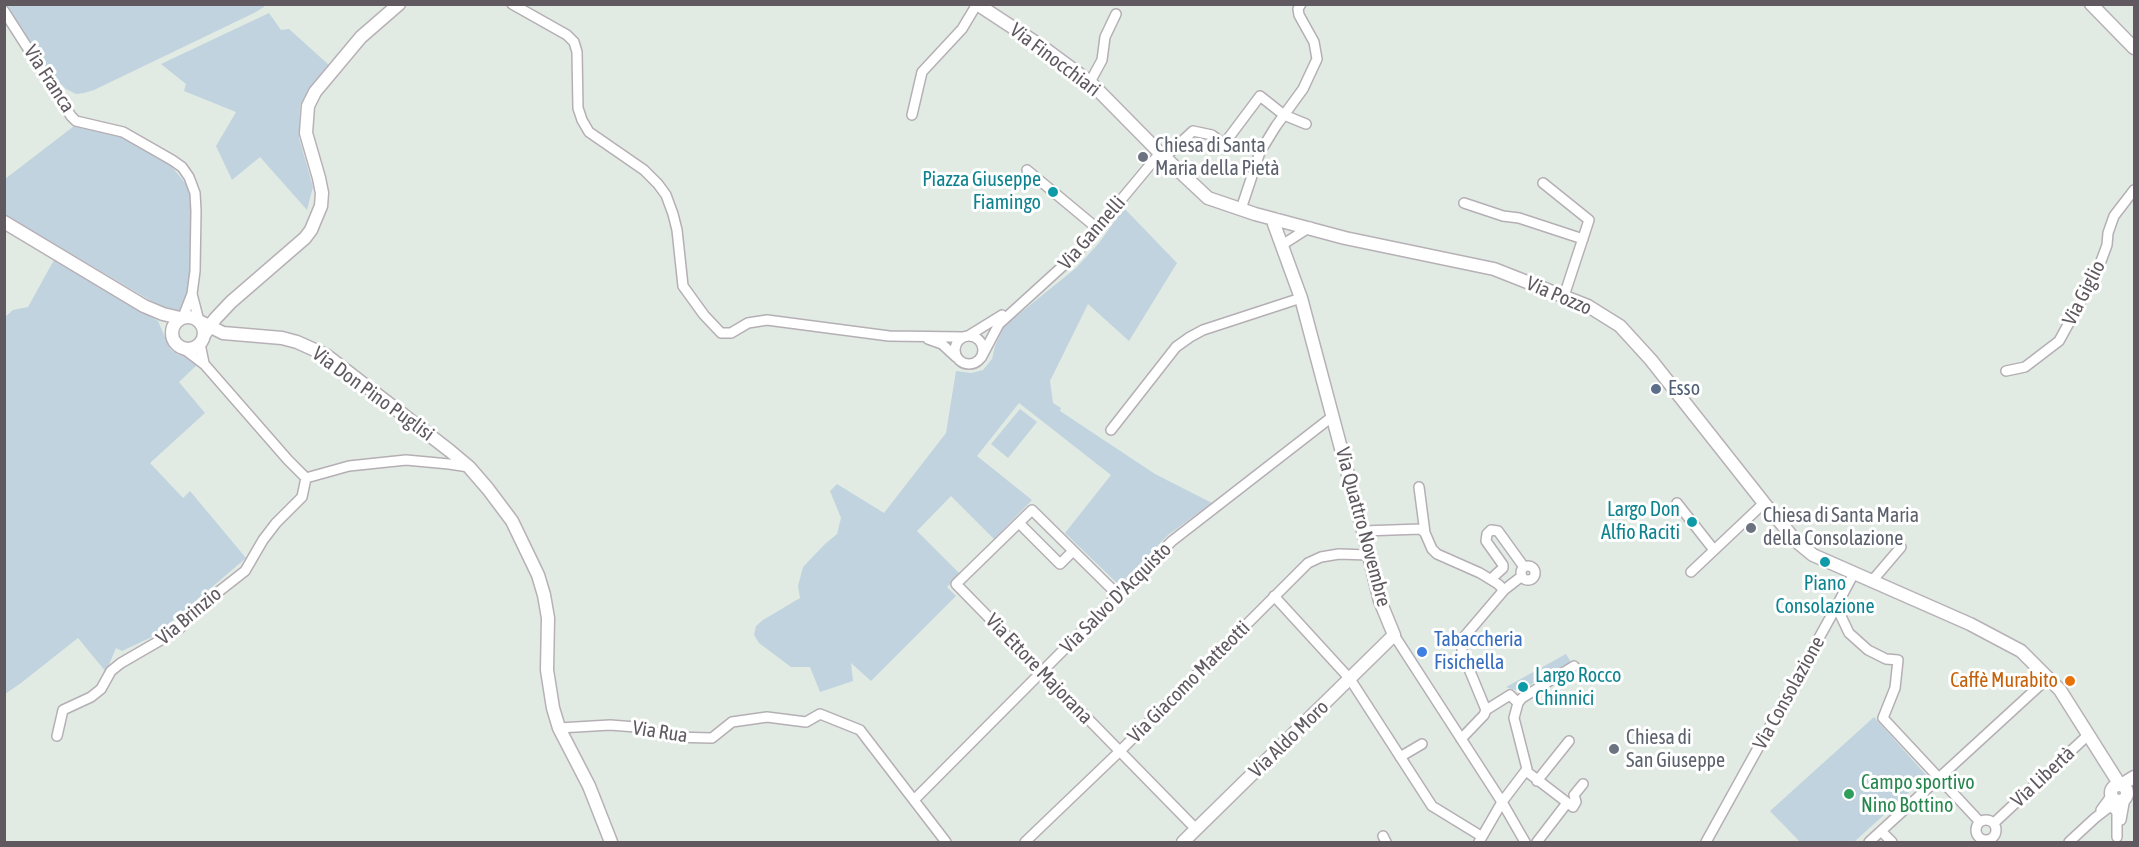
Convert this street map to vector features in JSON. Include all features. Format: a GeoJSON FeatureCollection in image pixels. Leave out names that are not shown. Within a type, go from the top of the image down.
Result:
{"type":"FeatureCollection","features":[{"type":"Feature","properties":{"kind":"street"},"geometry":{"type":"LineString","coordinates":[[173,340],[173,325],[198,323],[231,302],[305,238],[311,230],[321,206],[322,193],[320,178],[306,133],[308,106],[326,78],[361,37],[399,4]]}},
{"type":"Feature","properties":{"kind":"street","name":"Via Gannelli"},"geometry":{"type":"LineString","coordinates":[[512,4],[567,35],[574,42],[577,52],[578,108],[582,120],[590,132],[645,170],[666,195],[675,222],[683,286],[704,315],[721,333],[731,333],[748,323],[767,320],[868,334],[917,338],[965,337],[1017,306]]}},
{"type":"Feature","properties":{"kind":"street"},"geometry":{"type":"LineString","coordinates":[[912,115],[922,72],[962,29],[977,4]]}},
{"type":"Feature","properties":{"kind":"street","name":"Via Finocchiari"},"geometry":{"type":"LineString","coordinates":[[977,4],[1044,48],[1090,82],[1208,198],[1274,219]]}},
{"type":"Feature","properties":{"kind":"street"},"geometry":{"type":"LineString","coordinates":[[1242,209],[1260,152],[1303,89],[1317,59],[1314,42],[1299,15],[1298,9],[1301,4]]}},
{"type":"Feature","properties":{"kind":"street"},"geometry":{"type":"LineString","coordinates":[[2091,4],[2134,48]]}},
{"type":"Feature","properties":{"kind":"street","name":"Via Franca"},"geometry":{"type":"LineString","coordinates":[[4,11],[70,116],[76,121],[123,132],[172,159],[189,177],[195,192],[196,211],[192,294]]}},
{"type":"Feature","properties":{"kind":"street"},"geometry":{"type":"LineString","coordinates":[[1090,82],[1102,60],[1105,37],[1116,14]]}},
{"type":"Feature","properties":{"kind":"street","name":"Via Gannelli"},"geometry":{"type":"LineString","coordinates":[[981,358],[999,324],[1062,268],[1162,155],[1193,131],[1212,135],[1224,144],[1260,96],[1284,115]]}},
{"type":"Feature","properties":{"kind":"street"},"geometry":{"type":"LineString","coordinates":[[1284,115],[1306,124]]}},
{"type":"Feature","properties":{"kind":"street"},"geometry":{"type":"LineString","coordinates":[[1027,170],[1098,229]]}},
{"type":"Feature","properties":{"kind":"street"},"geometry":{"type":"LineString","coordinates":[[1543,183],[1589,220],[1564,296]]}},
{"type":"Feature","properties":{"kind":"street","name":"Via Giglio"},"geometry":{"type":"LineString","coordinates":[[2006,371],[2025,367],[2060,341],[2097,272],[2114,216],[2134,190]]}},
{"type":"Feature","properties":{"kind":"street"},"geometry":{"type":"LineString","coordinates":[[1464,203],[1583,239]]}},
{"type":"Feature","properties":{"kind":"street","name":"Via Pozzo"},"geometry":{"type":"LineString","coordinates":[[1274,219],[1345,238],[1494,269],[1564,296],[1604,315],[1628,334],[1796,541],[1813,555],[2003,640],[2031,659],[2060,690],[2122,791]]}},
{"type":"Feature","properties":{"kind":"street","name":"Via Quattro Novembre"},"geometry":{"type":"LineString","coordinates":[[1274,219],[1301,298],[1364,531],[1380,601],[1394,635],[1502,802],[1525,843]]}},
{"type":"Feature","properties":{"kind":"street"},"geometry":{"type":"LineString","coordinates":[[4,222],[144,306],[163,314],[198,323]]}},
{"type":"Feature","properties":{"kind":"street"},"geometry":{"type":"LineString","coordinates":[[1282,245],[1310,227]]}},
{"type":"Feature","properties":{"kind":"street"},"geometry":{"type":"LineString","coordinates":[[192,294],[205,365]]}},
{"type":"Feature","properties":{"kind":"street"},"geometry":{"type":"LineString","coordinates":[[184,349],[193,348],[198,323],[192,294]]}},
{"type":"Feature","properties":{"kind":"street"},"geometry":{"type":"LineString","coordinates":[[1111,430],[1176,347],[1190,337],[1203,330],[1301,298]]}},
{"type":"Feature","properties":{"kind":"street"},"geometry":{"type":"LineString","coordinates":[[144,306],[165,327],[176,344],[205,365],[288,460],[306,477],[349,466],[406,460],[469,467]]}},
{"type":"Feature","properties":{"kind":"street","name":"Via Don Pino Puglisi"},"geometry":{"type":"LineString","coordinates":[[198,323],[215,337],[234,335],[282,338],[318,351],[450,451],[469,467],[488,489],[512,522],[538,575],[548,618],[549,689],[559,728],[589,786],[611,843]]}},
{"type":"Feature","properties":{"kind":"street"},"geometry":{"type":"LineString","coordinates":[[972,336],[981,343],[983,353],[977,362],[966,364],[955,354],[956,344],[965,337],[972,336]]}},
{"type":"Feature","properties":{"kind":"street","name":"Via Gannelli"},"geometry":{"type":"LineString","coordinates":[[917,338],[942,344],[957,358]]}},
{"type":"Feature","properties":{"kind":"street","name":"Via Salvo D'Acquisto"},"geometry":{"type":"LineString","coordinates":[[915,799],[1172,541],[1333,416]]}},
{"type":"Feature","properties":{"kind":"street","name":"Via Brinzio"},"geometry":{"type":"LineString","coordinates":[[57,736],[63,710],[96,693],[101,689],[111,671],[120,663],[178,630],[213,596],[245,571],[276,523],[302,497],[306,477]]}},
{"type":"Feature","properties":{"kind":"street"},"geometry":{"type":"LineString","coordinates":[[1419,487],[1425,533],[1432,549],[1437,554],[1491,579],[1504,590]]}},
{"type":"Feature","properties":{"kind":"street"},"geometry":{"type":"LineString","coordinates":[[1677,503],[1714,550]]}},
{"type":"Feature","properties":{"kind":"street"},"geometry":{"type":"LineString","coordinates":[[1691,572],[1764,503]]}},
{"type":"Feature","properties":{"kind":"street","name":"Via Ettore Majorana"},"geometry":{"type":"LineString","coordinates":[[1073,551],[1032,510],[956,584],[1196,829]]}},
{"type":"Feature","properties":{"kind":"street"},"geometry":{"type":"LineString","coordinates":[[1019,523],[1060,564],[1073,551],[1119,596]]}},
{"type":"Feature","properties":{"kind":"street"},"geometry":{"type":"LineString","coordinates":[[1364,531],[1421,530],[1425,533]]}},
{"type":"Feature","properties":{"kind":"street"},"geometry":{"type":"LineString","coordinates":[[1486,711],[1462,652],[1462,644],[1464,638],[1504,590],[1523,572],[1498,531],[1491,530],[1486,534],[1486,541],[1503,568],[1491,579]]}},
{"type":"Feature","properties":{"kind":"street"},"geometry":{"type":"LineString","coordinates":[[1872,580],[1902,547]]}},
{"type":"Feature","properties":{"kind":"street","name":"Via Giacomo Matteotti"},"geometry":{"type":"LineString","coordinates":[[1025,843],[1313,560],[1339,555],[1368,555]]}},
{"type":"Feature","properties":{"kind":"street"},"geometry":{"type":"LineString","coordinates":[[1835,609],[1854,573]]}},
{"type":"Feature","properties":{"kind":"street"},"geometry":{"type":"LineString","coordinates":[[1274,596],[1350,679],[1432,806],[1480,839],[1502,802],[1527,769],[1514,718],[1518,703],[1522,698],[1574,666]]}},
{"type":"Feature","properties":{"kind":"street","name":"Via Consolazione"},"geometry":{"type":"LineString","coordinates":[[1706,843],[1835,609],[1839,612],[1849,633],[1868,650],[1886,659],[1898,660],[1895,688],[1883,718],[1939,779]]}},
{"type":"Feature","properties":{"kind":"street","name":"Via Aldo Moro"},"geometry":{"type":"LineString","coordinates":[[1183,843],[1394,635]]}},
{"type":"Feature","properties":{"kind":"street"},"geometry":{"type":"LineString","coordinates":[[1869,843],[2049,677]]}},
{"type":"Feature","properties":{"kind":"street"},"geometry":{"type":"LineString","coordinates":[[1461,739],[1486,711],[1510,695],[1518,703]]}},
{"type":"Feature","properties":{"kind":"street","name":"Via Rua"},"geometry":{"type":"LineString","coordinates":[[559,728],[610,725],[636,727],[671,737],[712,738],[732,722],[767,717],[806,722],[820,714],[860,729],[946,843]]}},
{"type":"Feature","properties":{"kind":"street","name":"Via Libertà"},"geometry":{"type":"LineString","coordinates":[[1996,821],[2088,735]]}},
{"type":"Feature","properties":{"kind":"street"},"geometry":{"type":"LineString","coordinates":[[1537,781],[1569,741]]}},
{"type":"Feature","properties":{"kind":"street"},"geometry":{"type":"LineString","coordinates":[[1400,757],[1422,744]]}},
{"type":"Feature","properties":{"kind":"street"},"geometry":{"type":"LineString","coordinates":[[1526,771],[1573,807],[1576,802],[1574,795],[1583,784]]}},
{"type":"Feature","properties":{"kind":"street"},"geometry":{"type":"LineString","coordinates":[[2069,843],[2134,777]]}},
{"type":"Feature","properties":{"kind":"street"},"geometry":{"type":"LineString","coordinates":[[1939,779],[1977,820],[1975,840],[1996,840],[1996,821],[1977,820]]}},
{"type":"Feature","properties":{"kind":"street"},"geometry":{"type":"LineString","coordinates":[[2117,840],[2122,791]]}},
{"type":"Feature","properties":{"kind":"street"},"geometry":{"type":"LineString","coordinates":[[1536,843],[1567,803]]}},
{"type":"Feature","properties":{"kind":"street"},"geometry":{"type":"LineString","coordinates":[[2095,818],[2108,808],[2115,808],[2117,840]]}},
{"type":"Feature","properties":{"kind":"street"},"geometry":{"type":"LineString","coordinates":[[1881,831],[1892,843]]}},
{"type":"Feature","properties":{"kind":"shaded area"},"geometry":{"type":"Polygon","coordinates":[[[5,5],[264,5],[254,13],[94,90],[76,94],[66,89],[51,74],[5,5]]]}},
{"type":"Feature","properties":{"kind":"shaded area"},"geometry":{"type":"Polygon","coordinates":[[[269,13],[281,30],[289,29],[329,65],[300,105],[299,138],[313,187],[307,210],[260,157],[232,180],[216,146],[236,112],[184,91],[186,84],[161,64],[269,13]]]}},
{"type":"Feature","properties":{"kind":"shaded area"},"geometry":{"type":"Polygon","coordinates":[[[78,123],[118,135],[146,149],[168,162],[186,184],[190,196],[191,215],[191,292],[181,311],[175,312],[155,303],[5,215],[5,179],[78,123]]]}},
{"type":"Feature","properties":{"kind":"shaded area"},"geometry":{"type":"Polygon","coordinates":[[[1124,208],[1177,263],[1129,341],[1088,304],[1050,381],[1053,403],[1061,408],[1060,411],[1155,474],[1212,503],[1168,535],[1119,585],[1065,533],[1111,475],[1019,403],[977,456],[1032,500],[994,539],[951,496],[917,531],[960,574],[947,587],[956,596],[871,681],[851,663],[853,681],[820,692],[810,667],[791,667],[759,643],[754,635],[756,626],[763,620],[800,598],[798,586],[803,567],[837,534],[841,518],[830,491],[837,484],[884,513],[946,433],[956,371],[971,373],[983,370],[992,359],[1004,326],[1076,268],[1099,243],[1124,208]]]}},
{"type":"Feature","properties":{"kind":"shaded area"},"geometry":{"type":"Polygon","coordinates":[[[54,260],[158,321],[170,349],[178,355],[193,357],[199,363],[179,382],[205,413],[150,463],[183,498],[190,491],[246,558],[156,635],[122,651],[116,648],[106,672],[78,638],[5,694],[4,318],[13,310],[28,307],[54,260]]]}},
{"type":"Feature","properties":{"kind":"shaded area"},"geometry":{"type":"Polygon","coordinates":[[[1020,409],[1037,422],[1008,458],[991,444],[1020,409]]]}},
{"type":"Feature","properties":{"kind":"shaded area"},"geometry":{"type":"Polygon","coordinates":[[[1566,654],[1571,662],[1519,691],[1506,687],[1566,654]]]}},
{"type":"Feature","properties":{"kind":"shaded area","name":"Campo sportivo Nino Bottino"},"geometry":{"type":"Polygon","coordinates":[[[1874,717],[1927,776],[1854,842],[1800,842],[1770,811],[1874,717]]]}},
{"type":"Feature","properties":{"kind":"place","name":"Chiesa di Santa Maria della Pietà"},"geometry":{"type":"Point","coordinates":[1143,157]}},
{"type":"Feature","properties":{"kind":"place","name":"Piazza Giuseppe Fiamingo"},"geometry":{"type":"Point","coordinates":[1053,192]}},
{"type":"Feature","properties":{"kind":"place","name":"Esso"},"geometry":{"type":"Point","coordinates":[1656,389]}},
{"type":"Feature","properties":{"kind":"place","name":"Largo Don Alfio Raciti"},"geometry":{"type":"Point","coordinates":[1692,522]}},
{"type":"Feature","properties":{"kind":"place","name":"Chiesa di Santa Maria della Consolazione"},"geometry":{"type":"Point","coordinates":[1751,528]}},
{"type":"Feature","properties":{"kind":"place","name":"Piano Consolazione"},"geometry":{"type":"Point","coordinates":[1825,562]}},
{"type":"Feature","properties":{"kind":"place","name":"Tabaccheria Fisichella"},"geometry":{"type":"Point","coordinates":[1422,652]}},
{"type":"Feature","properties":{"kind":"place","name":"Caffè Murabito"},"geometry":{"type":"Point","coordinates":[2070,681]}},
{"type":"Feature","properties":{"kind":"place","name":"Largo Rocco Chinnici"},"geometry":{"type":"Point","coordinates":[1523,687]}},
{"type":"Feature","properties":{"kind":"place","name":"Chiesa di San Giuseppe"},"geometry":{"type":"Point","coordinates":[1614,749]}},
{"type":"Feature","properties":{"kind":"place","name":"Campo sportivo Nino Bottino"},"geometry":{"type":"Point","coordinates":[1849,794]}}]}
